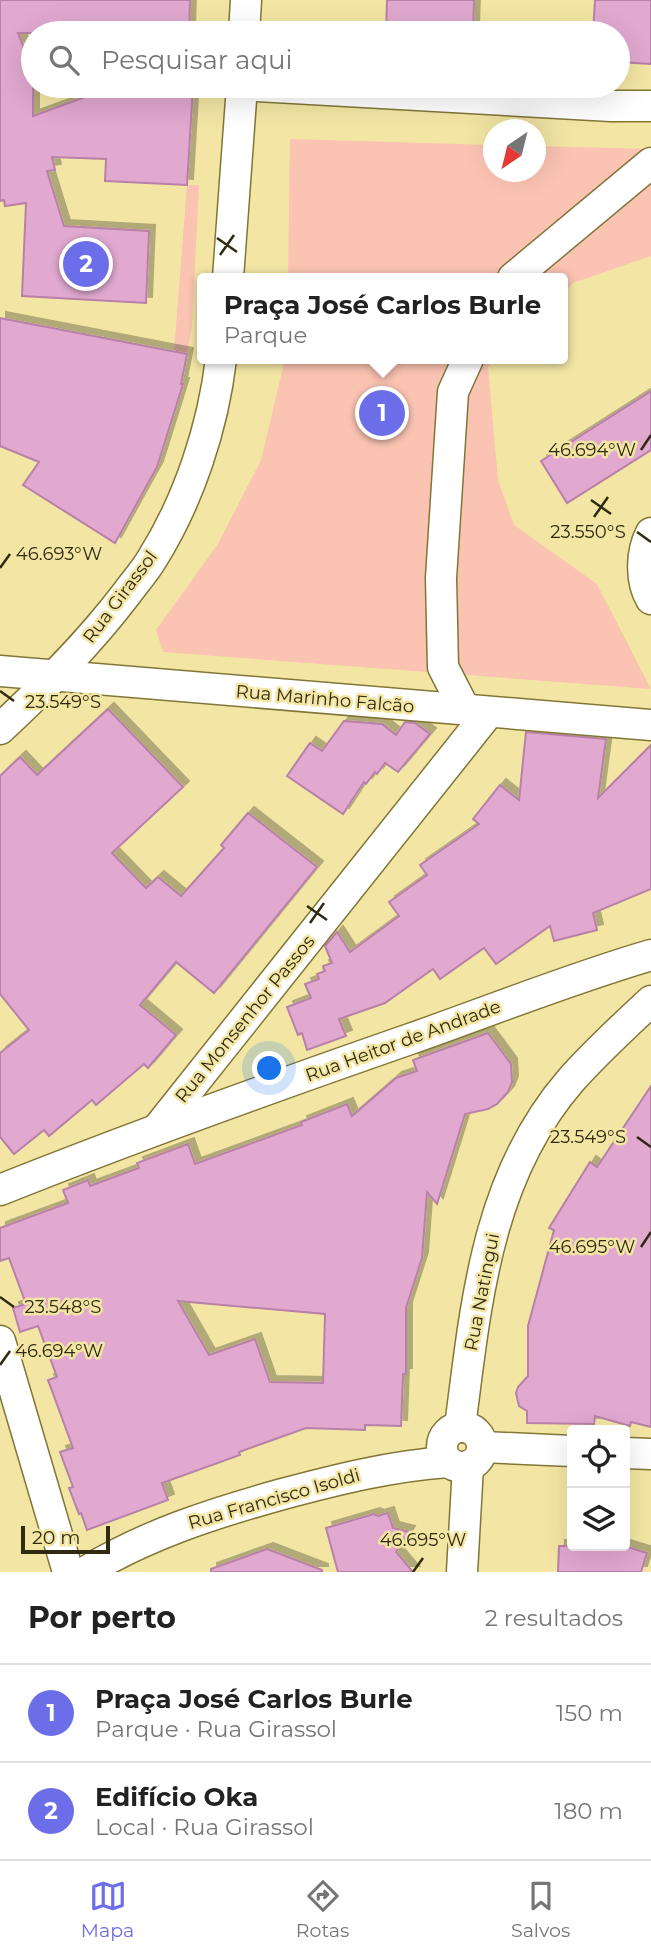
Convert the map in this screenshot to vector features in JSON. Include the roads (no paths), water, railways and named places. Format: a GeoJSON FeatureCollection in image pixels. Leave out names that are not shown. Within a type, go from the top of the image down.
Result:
{"type":"FeatureCollection","features":[{"type":"Feature","properties":{"kind":"street"},"geometry":{"type":"LineString","coordinates":[[245,21],[246,0]]}},
{"type":"Feature","properties":{"kind":"street"},"geometry":{"type":"LineString","coordinates":[[229,273],[241,98]]}},
{"type":"Feature","properties":{"kind":"street"},"geometry":{"type":"LineString","coordinates":[[472,98],[651,106]]}},
{"type":"Feature","properties":{"kind":"street"},"geometry":{"type":"LineString","coordinates":[[519,273],[651,163]]}},
{"type":"Feature","properties":{"kind":"street","name":"Rua Girassol"},"geometry":{"type":"LineString","coordinates":[[0,729],[57,677],[100,628],[152,559],[194,474],[217,390],[220,364]]}},
{"type":"Feature","properties":{"kind":"street"},"geometry":{"type":"LineString","coordinates":[[466,364],[453,392],[441,578],[443,667],[477,711]]}},
{"type":"Feature","properties":{"kind":"street"},"geometry":{"type":"LineString","coordinates":[[651,533],[645,544],[643,568],[651,599]]}},
{"type":"Feature","properties":{"kind":"street","name":"Rua Marinho Falcão"},"geometry":{"type":"LineString","coordinates":[[0,671],[651,724]]}},
{"type":"Feature","properties":{"kind":"street","name":"Rua Monsenhor Passos"},"geometry":{"type":"LineString","coordinates":[[158,1128],[477,711]]}},
{"type":"Feature","properties":{"kind":"street","name":"Rua Heitor de Andrade"},"geometry":{"type":"LineString","coordinates":[[0,1190],[158,1128],[587,974],[651,955]]}},
{"type":"Feature","properties":{"kind":"street","name":"Rua Natingui"},"geometry":{"type":"LineString","coordinates":[[462,1572],[461,1447],[482,1266],[499,1209],[518,1161],[553,1104],[571,1080],[651,1001]]}},
{"type":"Feature","properties":{"kind":"street"},"geometry":{"type":"LineString","coordinates":[[0,1341],[68,1572]]}},
{"type":"Feature","properties":{"kind":"street"},"geometry":{"type":"LineString","coordinates":[[461,1447],[567,1451]]}},
{"type":"Feature","properties":{"kind":"street","name":"Rua Francisco Isoldi"},"geometry":{"type":"LineString","coordinates":[[85,1572],[139,1542],[203,1516],[461,1447]]}},
{"type":"Feature","properties":{"kind":"street"},"geometry":{"type":"LineString","coordinates":[[630,1453],[651,1454]]}},
{"type":"Feature","properties":{"kind":"place","name":"Edifício Oka"},"geometry":{"type":"Point","coordinates":[86,264]}},
{"type":"Feature","properties":{"kind":"place","name":"Praça José Carlos Burle"},"geometry":{"type":"Point","coordinates":[382,413]}}]}
